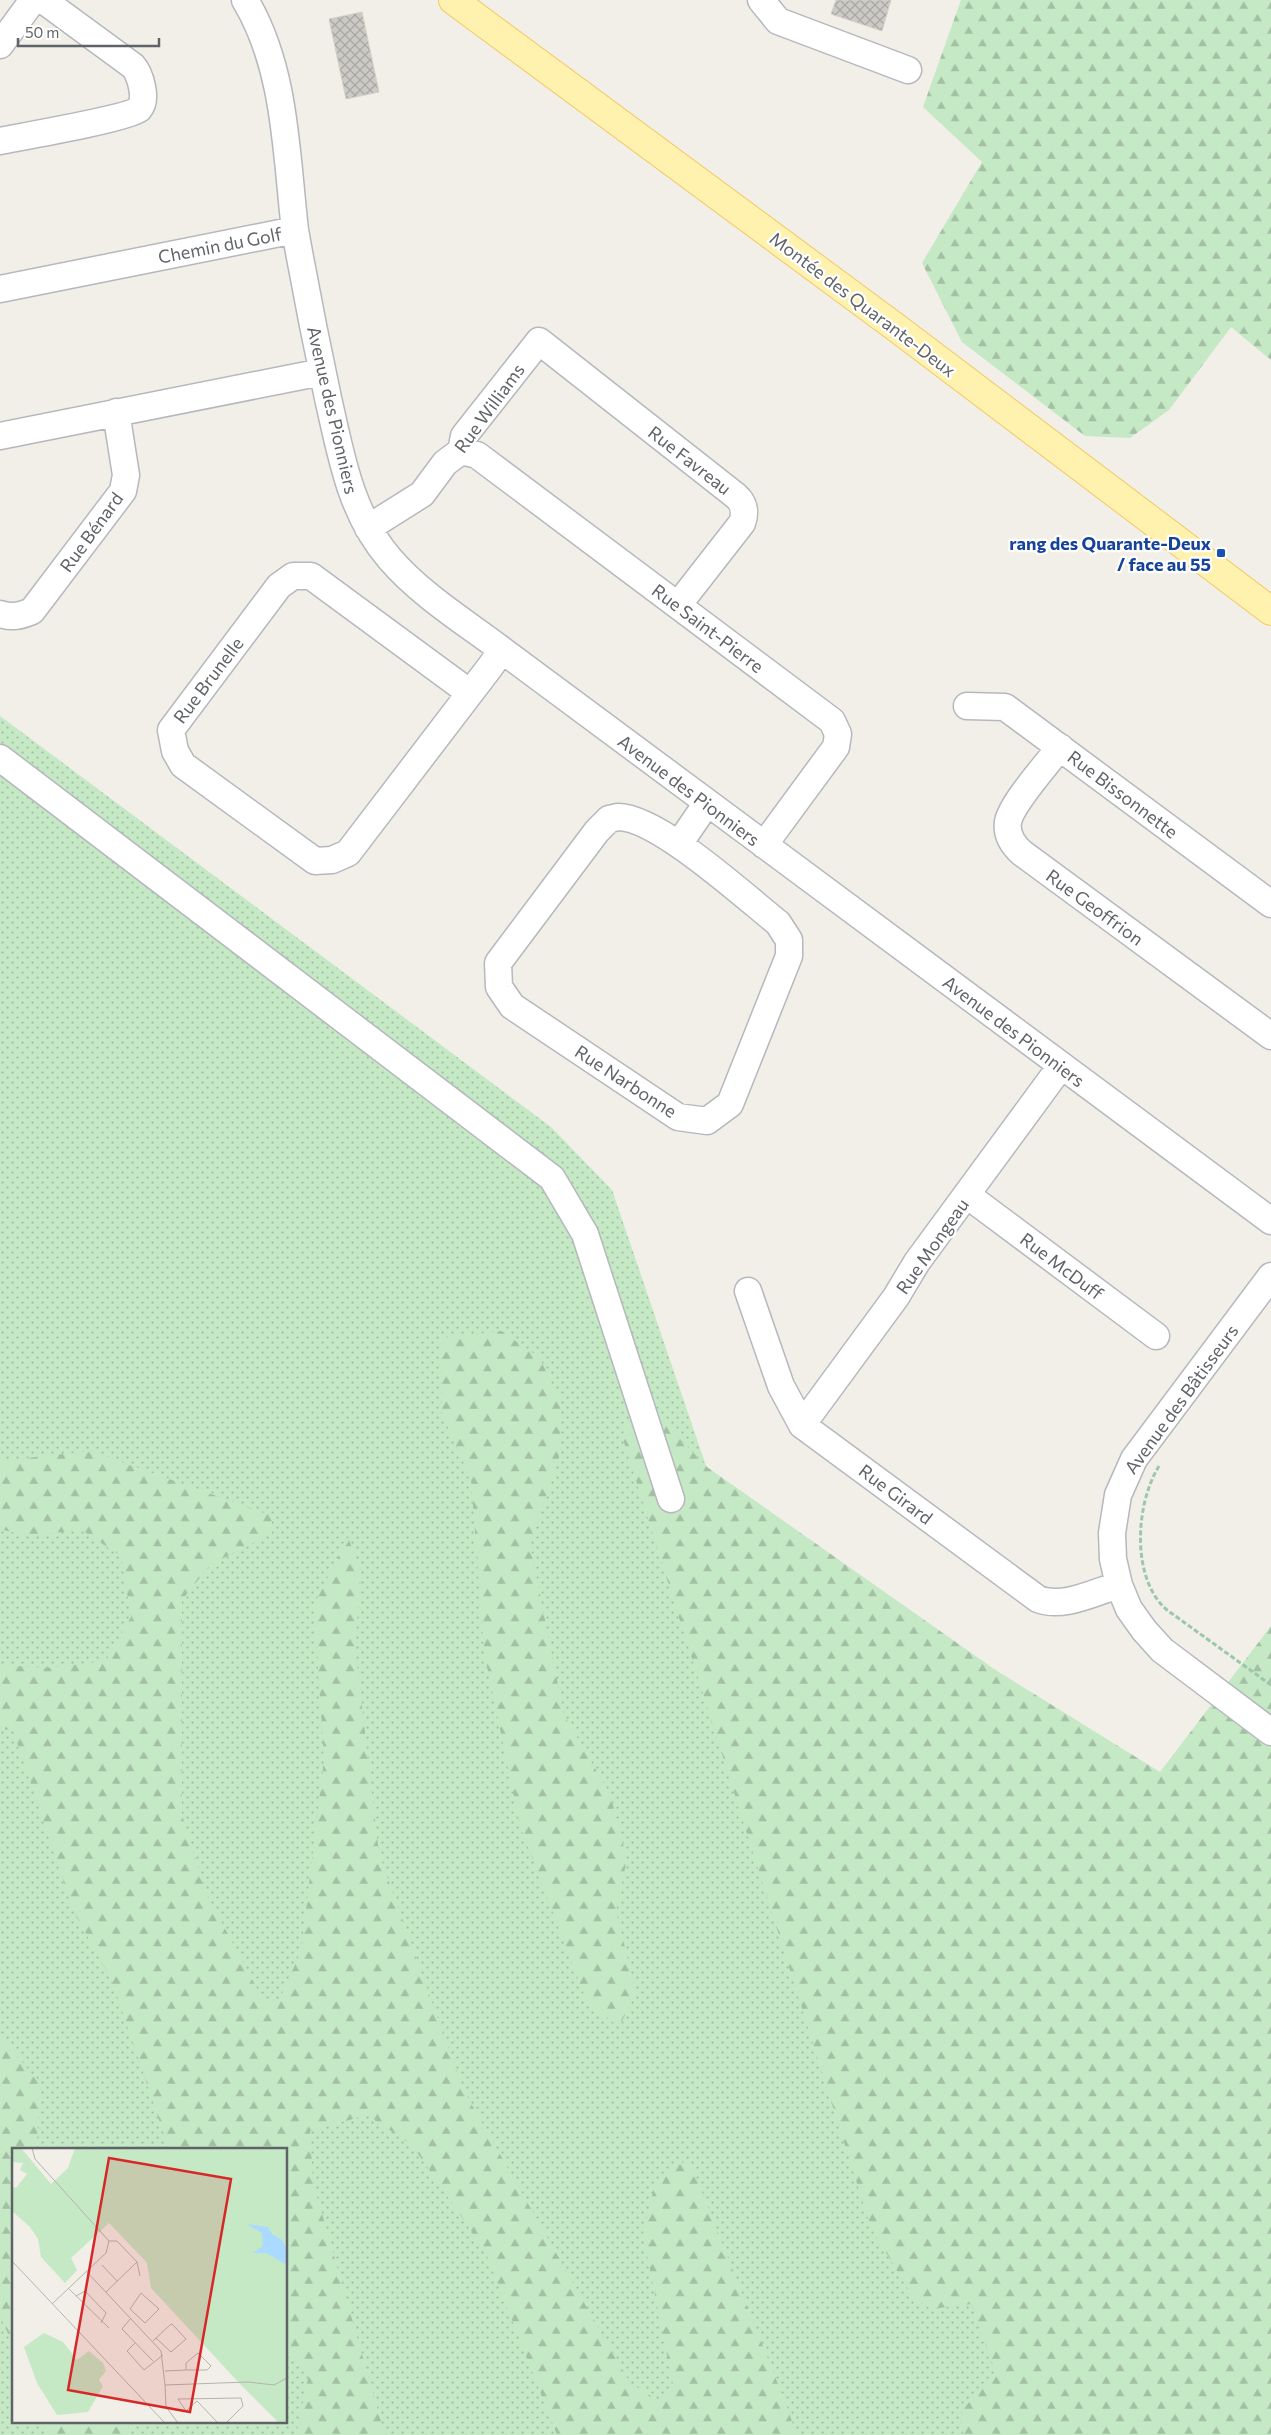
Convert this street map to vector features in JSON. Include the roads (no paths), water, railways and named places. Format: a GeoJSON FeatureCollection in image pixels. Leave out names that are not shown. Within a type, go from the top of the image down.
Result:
{"type":"FeatureCollection","features":[{"type":"Feature","properties":{"kind":"main road","name":"Montée des Quarante-Deux"},"geometry":{"type":"LineString","coordinates":[[453,0],[898,329],[1271,611]]}},
{"type":"Feature","properties":{"kind":"street"},"geometry":{"type":"LineString","coordinates":[[0,45],[33,0]]}},
{"type":"Feature","properties":{"kind":"street"},"geometry":{"type":"LineString","coordinates":[[0,141],[100,121],[135,111],[140,106],[142,94],[138,74],[132,66],[43,0]]}},
{"type":"Feature","properties":{"kind":"street","name":"Chemin du Golf"},"geometry":{"type":"LineString","coordinates":[[0,289],[295,230],[287,149],[276,80],[256,22],[244,0]]}},
{"type":"Feature","properties":{"kind":"street"},"geometry":{"type":"LineString","coordinates":[[761,0],[778,21],[908,70]]}},
{"type":"Feature","properties":{"kind":"street","name":"Avenue des Pionniers"},"geometry":{"type":"LineString","coordinates":[[295,230],[322,372],[348,482],[368,528],[390,559],[410,580],[707,803],[1271,1221]]}},
{"type":"Feature","properties":{"kind":"street","name":"Rue Williams"},"geometry":{"type":"LineString","coordinates":[[368,528],[422,494],[445,463],[461,451],[464,436],[539,341]]}},
{"type":"Feature","properties":{"kind":"street","name":"Rue Favreau"},"geometry":{"type":"LineString","coordinates":[[539,341],[736,496],[742,503],[744,513],[742,522],[678,605]]}},
{"type":"Feature","properties":{"kind":"street"},"geometry":{"type":"LineString","coordinates":[[0,436],[322,372]]}},
{"type":"Feature","properties":{"kind":"street","name":"Rue Bénard"},"geometry":{"type":"LineString","coordinates":[[0,614],[9,617],[20,616],[32,611],[123,490],[126,475],[116,412]]}},
{"type":"Feature","properties":{"kind":"street","name":"Rue Saint-Pierre"},"geometry":{"type":"LineString","coordinates":[[461,451],[477,455],[828,718],[836,729],[838,738],[833,751],[764,845]]}},
{"type":"Feature","properties":{"kind":"street","name":"Rue Brunelle"},"geometry":{"type":"LineString","coordinates":[[470,693],[311,576],[293,576],[279,586],[170,730],[175,751],[183,765],[316,861],[332,860],[348,853],[470,693],[502,650]]}},
{"type":"Feature","properties":{"kind":"street","name":"Rue Bissonnette"},"geometry":{"type":"LineString","coordinates":[[967,706],[1005,707],[1271,904]]}},
{"type":"Feature","properties":{"kind":"street","name":"Rue Geoffrion"},"geometry":{"type":"LineString","coordinates":[[1060,747],[1011,814],[1008,829],[1013,844],[1022,853],[1271,1036]]}},
{"type":"Feature","properties":{"kind":"street"},"geometry":{"type":"LineString","coordinates":[[0,758],[552,1178],[585,1234],[671,1498]]}},
{"type":"Feature","properties":{"kind":"street"},"geometry":{"type":"LineString","coordinates":[[680,844],[707,803]]}},
{"type":"Feature","properties":{"kind":"street","name":"Rue Narbonne"},"geometry":{"type":"LineString","coordinates":[[632,818],[680,844],[778,923],[789,940],[789,956],[730,1104],[707,1122],[678,1117],[512,1006],[499,987],[498,963],[597,831],[609,819],[632,818]]}},
{"type":"Feature","properties":{"kind":"street","name":"Rue Mongeau"},"geometry":{"type":"LineString","coordinates":[[802,1425],[896,1297],[917,1262],[1061,1066]]}},
{"type":"Feature","properties":{"kind":"street","name":"Rue McDuff"},"geometry":{"type":"LineString","coordinates":[[967,1195],[1156,1336]]}},
{"type":"Feature","properties":{"kind":"street","name":"Avenue des Bâtisseurs"},"geometry":{"type":"LineString","coordinates":[[1271,1276],[1142,1448],[1128,1470],[1118,1495],[1112,1520],[1113,1559],[1119,1584],[1136,1620],[1152,1640],[1271,1732]]}},
{"type":"Feature","properties":{"kind":"street","name":"Rue Girard"},"geometry":{"type":"LineString","coordinates":[[748,1291],[781,1386],[802,1425],[1038,1599],[1050,1603],[1062,1602],[1119,1584]]}},
{"type":"Feature","properties":{"kind":"place","name":"rang des Quarante-Deux / face au 55"},"geometry":{"type":"Point","coordinates":[1221,553]}}]}
